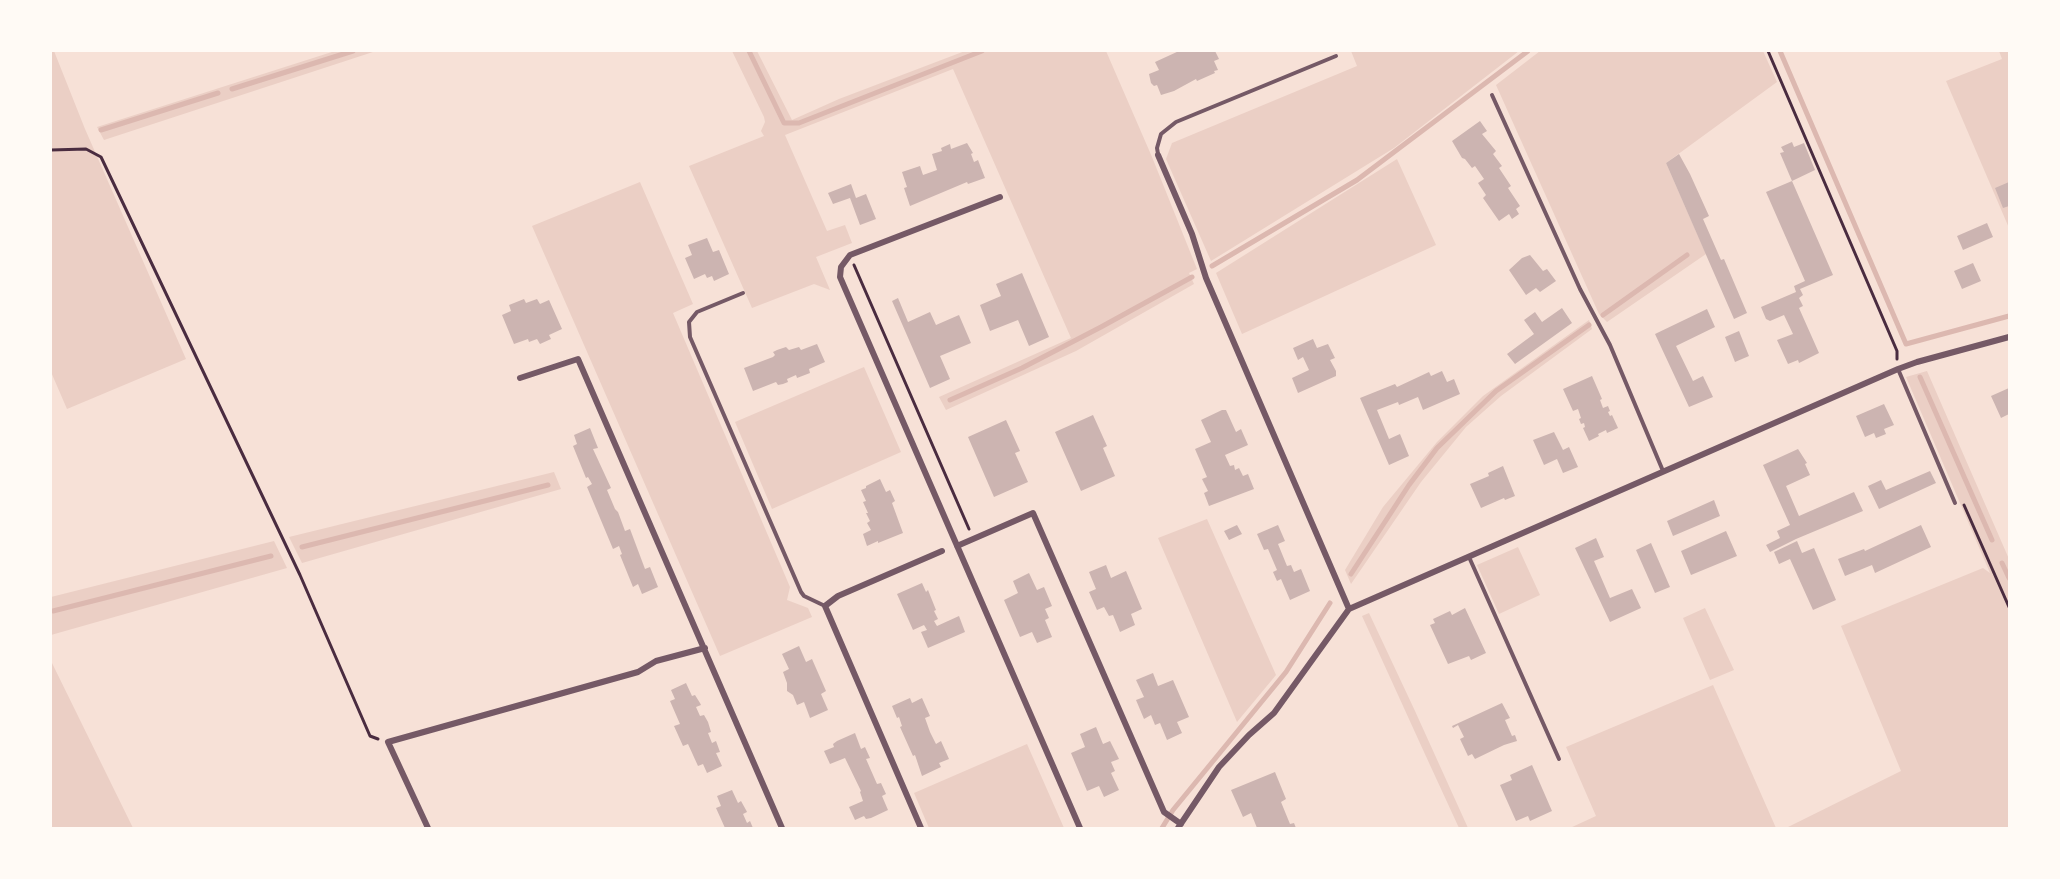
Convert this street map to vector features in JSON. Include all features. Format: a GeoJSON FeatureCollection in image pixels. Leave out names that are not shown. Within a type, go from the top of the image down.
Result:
{"type":"FeatureCollection","features":[{"type":"Feature","properties":{"kind":"street"},"geometry":{"type":"LineString","coordinates":[[1158,155],[1192,234],[1206,278],[1349,609]]}},
{"type":"Feature","properties":{"kind":"street"},"geometry":{"type":"LineString","coordinates":[[1000,197],[850,255],[841,267],[841,282],[1080,828]]}},
{"type":"Feature","properties":{"kind":"street"},"geometry":{"type":"LineString","coordinates":[[957,546],[1033,513],[1164,812],[1178,824],[1225,761],[1274,713],[1349,609],[1898,369],[2009,337]]}},
{"type":"Feature","properties":{"kind":"street"},"geometry":{"type":"LineString","coordinates":[[520,378],[578,359],[782,828]]}},
{"type":"Feature","properties":{"kind":"street"},"geometry":{"type":"LineString","coordinates":[[921,828],[825,606],[838,597],[942,551]]}},
{"type":"Feature","properties":{"kind":"street"},"geometry":{"type":"LineString","coordinates":[[428,828],[388,742],[638,672],[656,662],[705,648]]}},
{"type":"Feature","properties":{"kind":"lane"},"geometry":{"type":"LineString","coordinates":[[1158,155],[1157,148],[1161,134],[1176,122],[1336,56]]}},
{"type":"Feature","properties":{"kind":"lane"},"geometry":{"type":"LineString","coordinates":[[1492,95],[1580,289],[1610,345],[1663,471]]}},
{"type":"Feature","properties":{"kind":"lane"},"geometry":{"type":"LineString","coordinates":[[743,293],[698,312],[689,322],[690,337],[801,592],[804,596],[825,606]]}},
{"type":"Feature","properties":{"kind":"lane"},"geometry":{"type":"LineString","coordinates":[[1898,369],[1954,503]]}},
{"type":"Feature","properties":{"kind":"lane"},"geometry":{"type":"LineString","coordinates":[[1469,556],[1558,759]]}},
{"type":"Feature","properties":{"kind":"path"},"geometry":{"type":"LineString","coordinates":[[1768,51],[1897,351],[1898,369]]}},
{"type":"Feature","properties":{"kind":"path"},"geometry":{"type":"LineString","coordinates":[[51,150],[86,148],[101,157],[300,575],[370,736],[388,742]]}},
{"type":"Feature","properties":{"kind":"path"},"geometry":{"type":"LineString","coordinates":[[858,274],[974,538]]}},
{"type":"Feature","properties":{"kind":"path"},"geometry":{"type":"LineString","coordinates":[[1950,493],[1962,499],[2009,607]]}},
{"type":"Feature","properties":{"kind":"shaded area"},"geometry":{"type":"Polygon","coordinates":[[[51,51],[54,51],[85,129],[186,359],[67,409],[51,372],[51,51]]]}},
{"type":"Feature","properties":{"kind":"shaded area"},"geometry":{"type":"Polygon","coordinates":[[[335,51],[376,51],[104,140],[97,127],[335,51]]]}},
{"type":"Feature","properties":{"kind":"shaded area"},"geometry":{"type":"Polygon","coordinates":[[[732,51],[757,51],[792,120],[839,99],[965,51],[1106,51],[1197,269],[1189,273],[1194,284],[1076,351],[946,410],[939,397],[1071,338],[953,69],[785,135],[827,231],[845,225],[852,243],[816,257],[830,290],[814,284],[752,308],[689,166],[764,136],[761,131],[765,122],[764,117],[732,51]]]}},
{"type":"Feature","properties":{"kind":"shaded area"},"geometry":{"type":"Polygon","coordinates":[[[1351,51],[1519,51],[1394,148],[1211,261],[1166,159],[1172,143],[1357,66],[1351,51]]]}},
{"type":"Feature","properties":{"kind":"shaded area"},"geometry":{"type":"Polygon","coordinates":[[[1540,51],[1763,51],[1777,82],[1666,163],[1706,254],[1607,322],[1599,314],[1496,85],[1540,51]]]}},
{"type":"Feature","properties":{"kind":"shaded area"},"geometry":{"type":"Polygon","coordinates":[[[1999,51],[2009,51],[2009,228],[1946,81],[2002,59],[1999,51]]]}},
{"type":"Feature","properties":{"kind":"shaded area"},"geometry":{"type":"Polygon","coordinates":[[[1397,159],[1436,245],[1242,334],[1216,273],[1397,159]]]}},
{"type":"Feature","properties":{"kind":"shaded area"},"geometry":{"type":"Polygon","coordinates":[[[640,182],[693,304],[673,313],[790,587],[787,600],[808,608],[812,617],[720,656],[532,226],[640,182]]]}},
{"type":"Feature","properties":{"kind":"shaded area"},"geometry":{"type":"Polygon","coordinates":[[[1589,320],[1592,329],[1501,396],[1466,427],[1421,482],[1351,584],[1345,570],[1383,507],[1437,442],[1483,396],[1589,320]]]}},
{"type":"Feature","properties":{"kind":"shaded area"},"geometry":{"type":"Polygon","coordinates":[[[864,367],[901,452],[772,509],[735,422],[864,367]]]}},
{"type":"Feature","properties":{"kind":"shaded area"},"geometry":{"type":"Polygon","coordinates":[[[1927,371],[2009,559],[2009,828],[1786,828],[1901,771],[1841,626],[1983,568],[1990,573],[1906,377],[1927,371]]]}},
{"type":"Feature","properties":{"kind":"shaded area"},"geometry":{"type":"Polygon","coordinates":[[[554,472],[561,489],[302,563],[289,537],[554,472]]]}},
{"type":"Feature","properties":{"kind":"shaded area"},"geometry":{"type":"Polygon","coordinates":[[[1207,519],[1276,675],[1237,722],[1158,538],[1207,519]]]}},
{"type":"Feature","properties":{"kind":"shaded area"},"geometry":{"type":"Polygon","coordinates":[[[274,541],[287,568],[51,635],[51,597],[274,541]]]}},
{"type":"Feature","properties":{"kind":"shaded area"},"geometry":{"type":"Polygon","coordinates":[[[1518,547],[1540,595],[1499,614],[1477,565],[1518,547]]]}},
{"type":"Feature","properties":{"kind":"shaded area"},"geometry":{"type":"Polygon","coordinates":[[[1705,608],[1734,670],[1710,680],[1683,618],[1705,608]]]}},
{"type":"Feature","properties":{"kind":"shaded area"},"geometry":{"type":"Polygon","coordinates":[[[1369,613],[1468,828],[1459,828],[1424,752],[1362,616],[1369,613]]]}},
{"type":"Feature","properties":{"kind":"shaded area"},"geometry":{"type":"Polygon","coordinates":[[[51,661],[133,828],[51,828],[51,661]]]}},
{"type":"Feature","properties":{"kind":"shaded area"},"geometry":{"type":"Polygon","coordinates":[[[1713,685],[1776,828],[1570,828],[1596,816],[1566,747],[1713,685]]]}},
{"type":"Feature","properties":{"kind":"shaded area"},"geometry":{"type":"Polygon","coordinates":[[[1027,744],[1064,828],[929,828],[914,793],[1027,744]]]}},
{"type":"Feature","properties":{"kind":"building"},"geometry":{"type":"Polygon","coordinates":[[[1179,51],[1215,51],[1219,59],[1214,61],[1218,70],[1161,95],[1157,85],[1154,86],[1151,83],[1149,74],[1159,70],[1155,62],[1179,51]]]}},
{"type":"Feature","properties":{"kind":"building"},"geometry":{"type":"Polygon","coordinates":[[[1480,121],[1487,131],[1482,134],[1496,151],[1493,154],[1502,166],[1499,168],[1520,206],[1516,209],[1519,214],[1512,219],[1509,214],[1499,221],[1483,198],[1486,195],[1478,183],[1484,179],[1475,166],[1472,168],[1462,158],[1452,141],[1480,121]]]}},
{"type":"Feature","properties":{"kind":"building"},"geometry":{"type":"Polygon","coordinates":[[[1792,142],[1794,147],[1804,143],[1815,170],[1792,181],[1780,153],[1784,152],[1781,147],[1792,142]]]}},
{"type":"Feature","properties":{"kind":"building"},"geometry":{"type":"Polygon","coordinates":[[[967,143],[973,153],[971,154],[974,162],[978,160],[985,178],[968,184],[967,182],[910,206],[902,172],[920,166],[923,175],[937,170],[932,154],[942,151],[941,148],[950,144],[951,149],[967,143]]]}},
{"type":"Feature","properties":{"kind":"building"},"geometry":{"type":"Polygon","coordinates":[[[1679,154],[1709,216],[1703,219],[1721,260],[1724,259],[1747,313],[1734,319],[1666,163],[1679,154]]]}},
{"type":"Feature","properties":{"kind":"building"},"geometry":{"type":"Polygon","coordinates":[[[1792,181],[1833,275],[1800,289],[1803,295],[1799,298],[1803,306],[1799,308],[1819,353],[1799,363],[1798,360],[1788,364],[1777,340],[1793,334],[1784,315],[1770,321],[1766,319],[1761,307],[1796,292],[1794,286],[1805,281],[1766,192],[1792,181]]]}},
{"type":"Feature","properties":{"kind":"building"},"geometry":{"type":"Polygon","coordinates":[[[2009,182],[2009,206],[2003,208],[1995,188],[2009,182]]]}},
{"type":"Feature","properties":{"kind":"building"},"geometry":{"type":"Polygon","coordinates":[[[851,184],[856,198],[866,194],[876,219],[860,225],[850,198],[833,204],[828,193],[851,184]]]}},
{"type":"Feature","properties":{"kind":"building"},"geometry":{"type":"Polygon","coordinates":[[[1987,223],[1993,237],[1963,250],[1957,236],[1987,223]]]}},
{"type":"Feature","properties":{"kind":"building"},"geometry":{"type":"Polygon","coordinates":[[[707,238],[713,252],[719,250],[729,274],[714,281],[712,276],[707,278],[705,274],[694,279],[685,258],[692,255],[688,245],[707,238]]]}},
{"type":"Feature","properties":{"kind":"building"},"geometry":{"type":"Polygon","coordinates":[[[1530,255],[1543,271],[1547,269],[1556,281],[1540,292],[1536,288],[1526,295],[1509,270],[1522,258],[1530,255]]]}},
{"type":"Feature","properties":{"kind":"building"},"geometry":{"type":"Polygon","coordinates":[[[1973,263],[1981,281],[1962,289],[1954,271],[1973,263]]]}},
{"type":"Feature","properties":{"kind":"building"},"geometry":{"type":"Polygon","coordinates":[[[1022,273],[1049,337],[1029,346],[1018,320],[990,331],[980,305],[1001,296],[996,284],[1022,273]]]}},
{"type":"Feature","properties":{"kind":"building"},"geometry":{"type":"Polygon","coordinates":[[[898,298],[908,322],[930,312],[936,325],[959,315],[971,343],[940,356],[950,379],[930,388],[892,301],[898,298]]]}},
{"type":"Feature","properties":{"kind":"building"},"geometry":{"type":"Polygon","coordinates":[[[524,299],[526,303],[537,299],[540,304],[549,300],[562,329],[549,335],[551,339],[540,344],[537,339],[529,342],[528,339],[514,344],[502,315],[511,311],[509,305],[524,299]]]}},
{"type":"Feature","properties":{"kind":"building"},"geometry":{"type":"Polygon","coordinates":[[[1562,308],[1572,323],[1515,364],[1507,354],[1534,334],[1524,320],[1535,312],[1542,322],[1562,308]]]}},
{"type":"Feature","properties":{"kind":"building"},"geometry":{"type":"Polygon","coordinates":[[[1707,309],[1715,327],[1676,346],[1693,381],[1703,376],[1713,397],[1689,407],[1655,334],[1707,309]]]}},
{"type":"Feature","properties":{"kind":"building"},"geometry":{"type":"Polygon","coordinates":[[[1739,331],[1749,356],[1735,362],[1725,337],[1739,331]]]}},
{"type":"Feature","properties":{"kind":"building"},"geometry":{"type":"Polygon","coordinates":[[[1313,339],[1317,348],[1328,344],[1335,358],[1330,360],[1336,376],[1298,393],[1292,378],[1309,370],[1303,357],[1298,360],[1293,348],[1313,339]]]}},
{"type":"Feature","properties":{"kind":"building"},"geometry":{"type":"Polygon","coordinates":[[[817,344],[825,362],[809,369],[810,373],[787,379],[788,382],[778,385],[776,382],[753,391],[744,368],[773,357],[775,355],[773,352],[786,347],[789,350],[799,347],[801,350],[817,344]]]}},
{"type":"Feature","properties":{"kind":"building"},"geometry":{"type":"Polygon","coordinates":[[[1442,371],[1447,382],[1454,379],[1460,394],[1423,410],[1418,397],[1399,405],[1398,402],[1377,410],[1389,439],[1400,434],[1409,456],[1389,465],[1360,398],[1395,384],[1397,387],[1429,372],[1431,376],[1442,371]]]}},
{"type":"Feature","properties":{"kind":"building"},"geometry":{"type":"Polygon","coordinates":[[[1592,376],[1602,399],[1600,400],[1603,408],[1608,406],[1610,411],[1608,412],[1610,416],[1612,415],[1618,428],[1607,433],[1606,430],[1589,441],[1583,428],[1584,423],[1581,424],[1579,419],[1581,418],[1578,409],[1573,411],[1563,389],[1592,376]]]}},
{"type":"Feature","properties":{"kind":"building"},"geometry":{"type":"Polygon","coordinates":[[[2009,388],[2009,414],[2001,418],[1991,396],[2009,388]]]}},
{"type":"Feature","properties":{"kind":"building"},"geometry":{"type":"Polygon","coordinates":[[[1884,404],[1894,425],[1884,429],[1886,434],[1876,438],[1874,433],[1865,437],[1856,416],[1884,404]]]}},
{"type":"Feature","properties":{"kind":"building"},"geometry":{"type":"Polygon","coordinates":[[[1226,410],[1236,432],[1241,429],[1248,445],[1225,455],[1230,466],[1234,465],[1235,470],[1239,468],[1243,476],[1248,474],[1254,489],[1209,506],[1204,493],[1208,491],[1202,479],[1207,477],[1195,449],[1211,442],[1201,420],[1226,410]]]}},
{"type":"Feature","properties":{"kind":"building"},"geometry":{"type":"Polygon","coordinates":[[[1093,415],[1107,446],[1103,448],[1115,476],[1081,491],[1055,432],[1093,415]]]}},
{"type":"Feature","properties":{"kind":"building"},"geometry":{"type":"Polygon","coordinates":[[[1006,420],[1020,451],[1015,453],[1028,482],[994,497],[968,437],[1006,420]]]}},
{"type":"Feature","properties":{"kind":"building"},"geometry":{"type":"Polygon","coordinates":[[[590,428],[598,448],[593,449],[611,488],[607,490],[615,509],[625,531],[630,529],[645,569],[650,567],[658,587],[642,594],[638,584],[633,587],[620,555],[622,554],[619,546],[613,549],[587,487],[592,484],[588,477],[586,478],[573,446],[577,444],[574,435],[590,428]]]}},
{"type":"Feature","properties":{"kind":"building"},"geometry":{"type":"Polygon","coordinates":[[[1554,432],[1563,450],[1569,447],[1578,467],[1563,473],[1557,459],[1544,465],[1533,440],[1554,432]]]}},
{"type":"Feature","properties":{"kind":"building"},"geometry":{"type":"Polygon","coordinates":[[[1798,449],[1807,463],[1805,464],[1810,475],[1786,486],[1799,516],[1854,492],[1863,511],[1770,552],[1766,545],[1780,538],[1777,531],[1790,525],[1763,465],[1798,449]]]}},
{"type":"Feature","properties":{"kind":"building"},"geometry":{"type":"Polygon","coordinates":[[[1503,466],[1515,496],[1481,508],[1470,484],[1489,476],[1488,473],[1503,466]]]}},
{"type":"Feature","properties":{"kind":"building"},"geometry":{"type":"Polygon","coordinates":[[[1930,471],[1936,483],[1879,509],[1868,486],[1881,480],[1886,490],[1930,471]]]}},
{"type":"Feature","properties":{"kind":"building"},"geometry":{"type":"Polygon","coordinates":[[[880,479],[886,492],[890,490],[895,501],[892,503],[903,533],[867,546],[863,534],[871,530],[867,523],[870,521],[863,502],[866,501],[861,490],[880,479]]]}},
{"type":"Feature","properties":{"kind":"building"},"geometry":{"type":"Polygon","coordinates":[[[1714,500],[1720,516],[1673,536],[1667,521],[1714,500]]]}},
{"type":"Feature","properties":{"kind":"building"},"geometry":{"type":"Polygon","coordinates":[[[1237,525],[1242,534],[1229,540],[1224,531],[1237,525]]]}},
{"type":"Feature","properties":{"kind":"building"},"geometry":{"type":"Polygon","coordinates":[[[1278,525],[1285,541],[1278,544],[1287,566],[1291,565],[1294,572],[1301,569],[1310,591],[1290,600],[1281,579],[1277,581],[1273,572],[1277,570],[1268,549],[1264,550],[1257,534],[1278,525]]]}},
{"type":"Feature","properties":{"kind":"building"},"geometry":{"type":"Polygon","coordinates":[[[1921,525],[1931,547],[1875,573],[1872,565],[1845,576],[1838,559],[1864,549],[1865,551],[1921,525]]]}},
{"type":"Feature","properties":{"kind":"building"},"geometry":{"type":"Polygon","coordinates":[[[1726,531],[1737,556],[1691,575],[1681,551],[1726,531]]]}},
{"type":"Feature","properties":{"kind":"building"},"geometry":{"type":"Polygon","coordinates":[[[1596,538],[1604,557],[1594,561],[1610,598],[1632,589],[1641,608],[1610,622],[1575,548],[1596,538]]]}},
{"type":"Feature","properties":{"kind":"building"},"geometry":{"type":"Polygon","coordinates":[[[1797,541],[1802,553],[1814,548],[1836,600],[1813,610],[1790,559],[1779,564],[1774,552],[1797,541]]]}},
{"type":"Feature","properties":{"kind":"building"},"geometry":{"type":"Polygon","coordinates":[[[1651,543],[1670,587],[1655,593],[1636,550],[1651,543]]]}},
{"type":"Feature","properties":{"kind":"building"},"geometry":{"type":"Polygon","coordinates":[[[1106,565],[1111,578],[1126,571],[1142,609],[1131,614],[1135,625],[1120,632],[1113,615],[1109,616],[1104,607],[1097,610],[1089,592],[1096,589],[1089,572],[1106,565]]]}},
{"type":"Feature","properties":{"kind":"building"},"geometry":{"type":"Polygon","coordinates":[[[1029,573],[1037,590],[1044,587],[1052,606],[1045,609],[1049,618],[1045,620],[1052,637],[1037,643],[1032,632],[1020,637],[1004,600],[1018,593],[1013,581],[1029,573]]]}},
{"type":"Feature","properties":{"kind":"building"},"geometry":{"type":"Polygon","coordinates":[[[922,583],[926,592],[928,590],[936,610],[934,611],[938,619],[934,621],[937,626],[959,616],[965,632],[928,648],[921,632],[927,630],[924,625],[913,630],[897,594],[922,583]]]}},
{"type":"Feature","properties":{"kind":"building"},"geometry":{"type":"Polygon","coordinates":[[[1465,608],[1486,653],[1471,660],[1469,656],[1448,664],[1430,625],[1435,623],[1433,619],[1450,611],[1452,615],[1465,608]]]}},
{"type":"Feature","properties":{"kind":"building"},"geometry":{"type":"Polygon","coordinates":[[[799,646],[806,662],[812,659],[826,691],[821,694],[828,710],[810,718],[804,702],[797,705],[793,695],[787,691],[783,672],[789,669],[782,654],[799,646]]]}},
{"type":"Feature","properties":{"kind":"building"},"geometry":{"type":"Polygon","coordinates":[[[1153,673],[1158,686],[1173,680],[1189,717],[1177,722],[1182,733],[1167,740],[1160,723],[1155,725],[1151,715],[1144,719],[1136,700],[1144,697],[1136,680],[1153,673]]]}},
{"type":"Feature","properties":{"kind":"building"},"geometry":{"type":"Polygon","coordinates":[[[686,683],[692,696],[695,695],[701,705],[696,707],[700,716],[704,715],[708,722],[711,732],[708,733],[712,743],[716,741],[720,752],[716,753],[722,766],[707,773],[703,764],[698,766],[688,744],[683,746],[674,726],[680,724],[670,701],[675,699],[671,690],[686,683]]]}},
{"type":"Feature","properties":{"kind":"building"},"geometry":{"type":"Polygon","coordinates":[[[910,698],[912,703],[922,698],[930,716],[925,718],[930,732],[936,744],[941,741],[949,759],[939,763],[941,767],[922,776],[915,755],[913,756],[900,727],[902,726],[899,717],[897,718],[892,706],[910,698]]]}},
{"type":"Feature","properties":{"kind":"building"},"geometry":{"type":"Polygon","coordinates":[[[1502,703],[1510,718],[1505,720],[1512,736],[1515,735],[1517,741],[1475,759],[1472,754],[1468,756],[1460,739],[1464,737],[1458,725],[1453,728],[1452,726],[1502,703]]]}},
{"type":"Feature","properties":{"kind":"building"},"geometry":{"type":"Polygon","coordinates":[[[1096,727],[1103,744],[1110,741],[1119,759],[1111,762],[1115,771],[1111,773],[1119,790],[1104,797],[1099,786],[1087,791],[1071,753],[1085,747],[1080,734],[1096,727]]]}},
{"type":"Feature","properties":{"kind":"building"},"geometry":{"type":"Polygon","coordinates":[[[855,733],[861,749],[865,747],[870,758],[866,759],[877,784],[881,783],[886,794],[882,796],[888,810],[871,818],[866,819],[864,816],[855,820],[849,807],[863,801],[861,791],[845,758],[830,764],[824,751],[834,747],[833,744],[837,741],[855,733]]]}},
{"type":"Feature","properties":{"kind":"building"},"geometry":{"type":"Polygon","coordinates":[[[1532,765],[1552,811],[1530,821],[1528,816],[1516,821],[1500,785],[1512,780],[1510,775],[1532,765]]]}},
{"type":"Feature","properties":{"kind":"building"},"geometry":{"type":"Polygon","coordinates":[[[1275,772],[1286,799],[1281,802],[1290,824],[1294,823],[1296,828],[1257,828],[1251,813],[1243,817],[1231,790],[1275,772]]]}},
{"type":"Feature","properties":{"kind":"building"},"geometry":{"type":"Polygon","coordinates":[[[732,790],[738,803],[741,801],[747,812],[743,814],[747,823],[750,821],[753,828],[725,828],[716,808],[721,806],[717,796],[732,790]]]}},
{"type":"Feature","properties":{"kind":"waterway"},"geometry":{"type":"LineString","coordinates":[[232,89],[353,51]]}},
{"type":"Feature","properties":{"kind":"waterway"},"geometry":{"type":"LineString","coordinates":[[749,51],[784,123],[799,123],[982,51]]}},
{"type":"Feature","properties":{"kind":"waterway"},"geometry":{"type":"LineString","coordinates":[[1212,266],[1357,180],[1528,51]]}},
{"type":"Feature","properties":{"kind":"waterway"},"geometry":{"type":"LineString","coordinates":[[1780,51],[1906,344],[2009,316]]}},
{"type":"Feature","properties":{"kind":"waterway"},"geometry":{"type":"LineString","coordinates":[[101,130],[218,93]]}},
{"type":"Feature","properties":{"kind":"waterway"},"geometry":{"type":"LineString","coordinates":[[1603,315],[1687,255]]}},
{"type":"Feature","properties":{"kind":"waterway"},"geometry":{"type":"LineString","coordinates":[[950,400],[1022,368],[1192,277]]}},
{"type":"Feature","properties":{"kind":"waterway"},"geometry":{"type":"LineString","coordinates":[[1351,574],[1409,485],[1437,448],[1496,391],[1589,325]]}},
{"type":"Feature","properties":{"kind":"waterway"},"geometry":{"type":"LineString","coordinates":[[1920,377],[1992,540]]}},
{"type":"Feature","properties":{"kind":"waterway"},"geometry":{"type":"LineString","coordinates":[[302,547],[548,485]]}},
{"type":"Feature","properties":{"kind":"waterway"},"geometry":{"type":"LineString","coordinates":[[53,611],[271,556]]}},
{"type":"Feature","properties":{"kind":"waterway"},"geometry":{"type":"LineString","coordinates":[[2002,563],[2009,578]]}},
{"type":"Feature","properties":{"kind":"waterway"},"geometry":{"type":"LineString","coordinates":[[1162,828],[1173,810],[1286,672],[1330,603]]}}]}
